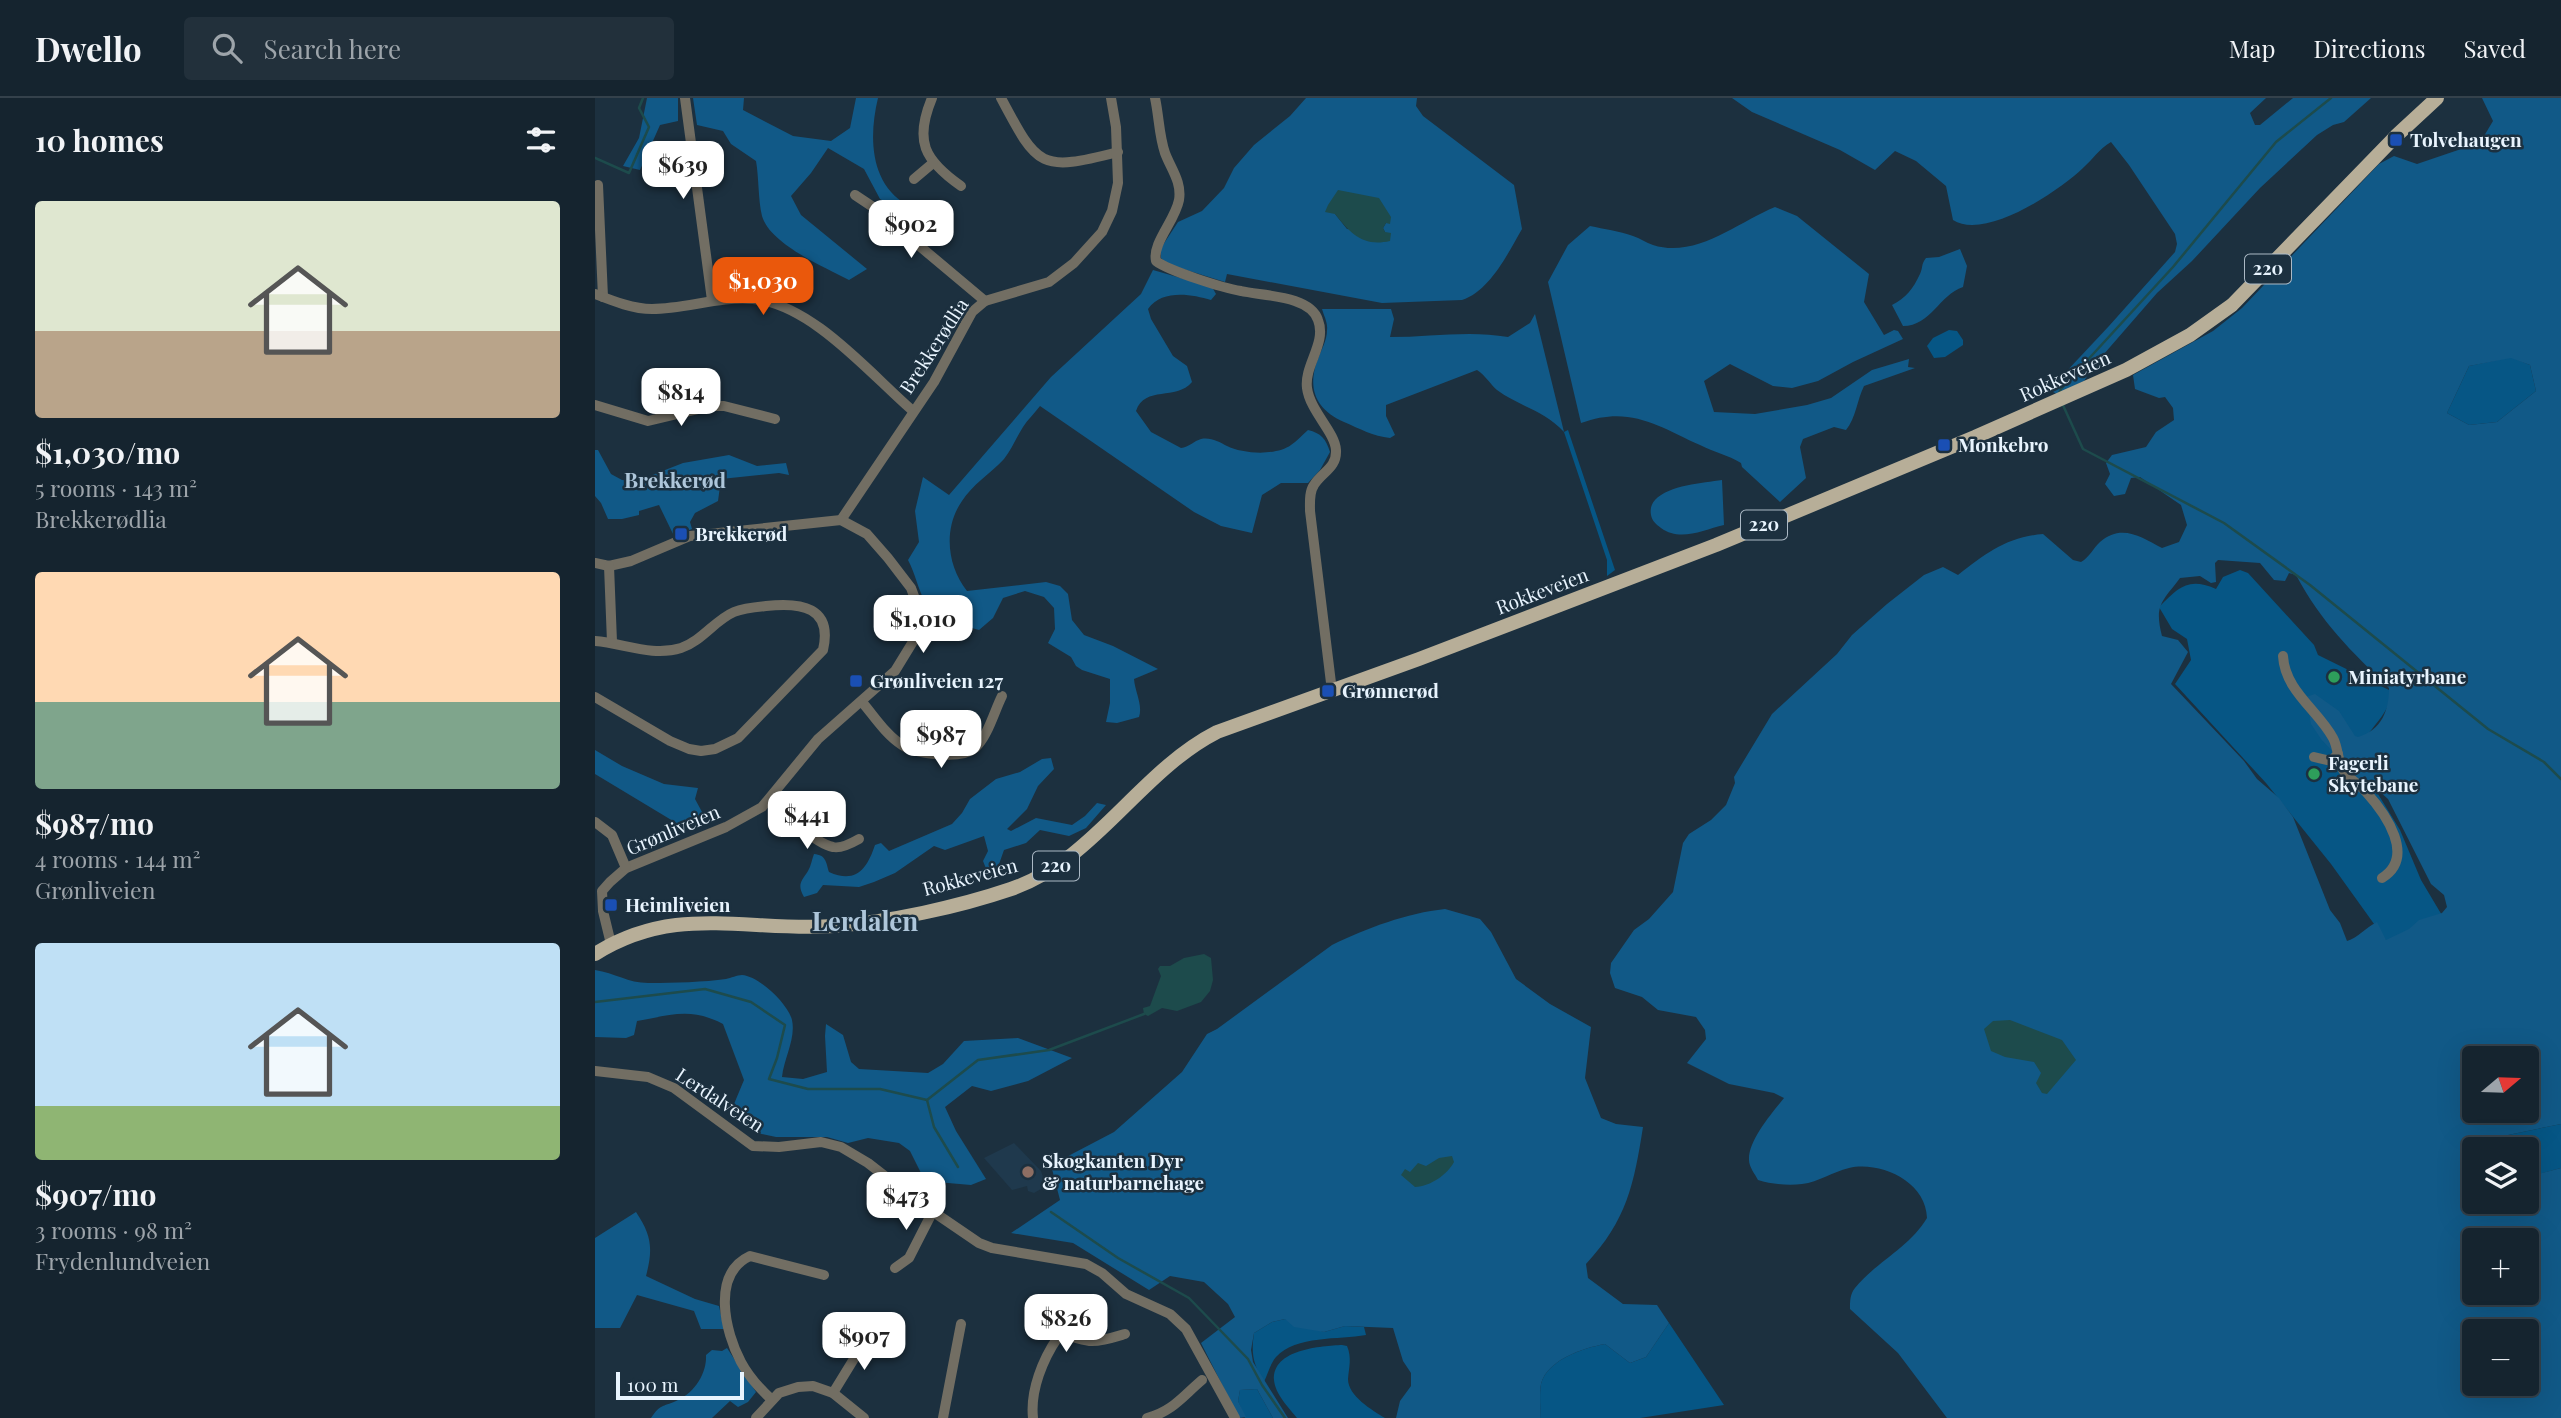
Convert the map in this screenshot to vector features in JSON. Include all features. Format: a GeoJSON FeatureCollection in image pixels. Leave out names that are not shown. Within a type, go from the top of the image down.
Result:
{"type":"FeatureCollection","features":[{"type":"Feature","properties":{"kind":"main road","name":"Rokkeveien"},"geometry":{"type":"LineString","coordinates":[[595,954],[645,930],[688,923],[817,926],[852,924],[949,905],[1011,889],[1044,874],[1072,855],[1165,766],[1186,749],[1217,732],[1716,545],[2061,399],[2172,346],[2226,310],[2396,136],[2437,98]]}},
{"type":"Feature","properties":{"kind":"street"},"geometry":{"type":"LineString","coordinates":[[685,98],[712,300]]}},
{"type":"Feature","properties":{"kind":"street"},"geometry":{"type":"LineString","coordinates":[[932,98],[926,111],[922,137],[933,163],[961,186]]}},
{"type":"Feature","properties":{"kind":"street"},"geometry":{"type":"LineString","coordinates":[[1001,98],[1020,136],[1030,148],[1050,163],[1080,162],[1118,152]]}},
{"type":"Feature","properties":{"kind":"street","name":"Brekkerødlia"},"geometry":{"type":"LineString","coordinates":[[841,520],[948,359],[972,312],[985,301],[1049,282],[1074,263],[1102,232],[1112,211],[1118,183],[1118,152],[1111,98]]}},
{"type":"Feature","properties":{"kind":"street"},"geometry":{"type":"LineString","coordinates":[[1156,98],[1165,151],[1179,182],[1180,195],[1176,214],[1155,248],[1156,261],[1169,269],[1239,291],[1301,303],[1315,314],[1318,320],[1319,340],[1308,370],[1307,386],[1310,402],[1336,447],[1335,461],[1314,485],[1310,511],[1332,691]]}},
{"type":"Feature","properties":{"kind":"street"},"geometry":{"type":"LineString","coordinates":[[914,179],[933,163]]}},
{"type":"Feature","properties":{"kind":"street","name":"Brekkerødlia"},"geometry":{"type":"LineString","coordinates":[[598,185],[599,296],[650,309],[712,300],[753,299],[791,310],[820,329],[913,411]]}},
{"type":"Feature","properties":{"kind":"street","name":"Brekkerødlia"},"geometry":{"type":"LineString","coordinates":[[855,195],[985,301]]}},
{"type":"Feature","properties":{"kind":"street"},"geometry":{"type":"LineString","coordinates":[[595,405],[648,421],[711,406],[724,406],[775,419]]}},
{"type":"Feature","properties":{"kind":"street"},"geometry":{"type":"LineString","coordinates":[[595,563],[609,566],[631,561],[690,536],[841,520]]}},
{"type":"Feature","properties":{"kind":"street","name":"Grønliveien"},"geometry":{"type":"LineString","coordinates":[[611,944],[599,891],[626,868],[726,827],[762,807],[818,739],[895,671],[914,639],[918,607],[911,588],[867,534],[841,520]]}},
{"type":"Feature","properties":{"kind":"street"},"geometry":{"type":"LineString","coordinates":[[609,566],[612,642]]}},
{"type":"Feature","properties":{"kind":"street"},"geometry":{"type":"LineString","coordinates":[[595,642],[612,642],[655,652],[682,648],[733,612],[786,603],[805,605],[816,614],[824,624],[826,637],[823,650],[764,713],[738,738],[715,749],[689,749],[670,741],[595,697]]}},
{"type":"Feature","properties":{"kind":"street"},"geometry":{"type":"LineString","coordinates":[[2283,656],[2292,685],[2328,730],[2341,767],[2375,802],[2399,848],[2395,867],[2382,878]]}},
{"type":"Feature","properties":{"kind":"street"},"geometry":{"type":"LineString","coordinates":[[862,702],[890,736],[904,747],[948,755],[964,754],[974,749],[982,740],[1002,696]]}},
{"type":"Feature","properties":{"kind":"street"},"geometry":{"type":"LineString","coordinates":[[2314,757],[2331,761],[2338,754]]}},
{"type":"Feature","properties":{"kind":"street"},"geometry":{"type":"LineString","coordinates":[[772,798],[814,837],[833,847],[859,839]]}},
{"type":"Feature","properties":{"kind":"street"},"geometry":{"type":"LineString","coordinates":[[595,822],[612,835],[626,868]]}},
{"type":"Feature","properties":{"kind":"street","name":"Lerdalveien"},"geometry":{"type":"LineString","coordinates":[[595,1071],[648,1077],[674,1088],[753,1146],[779,1147],[821,1142],[841,1147],[868,1163],[985,1246],[1086,1264],[1102,1273],[1126,1294],[1170,1314],[1186,1329],[1206,1376],[1235,1418]]}},
{"type":"Feature","properties":{"kind":"street"},"geometry":{"type":"LineString","coordinates":[[895,1268],[909,1258],[933,1211]]}},
{"type":"Feature","properties":{"kind":"street"},"geometry":{"type":"LineString","coordinates":[[772,1400],[754,1381],[734,1345],[725,1309],[727,1284],[741,1260],[750,1255],[824,1275]]}},
{"type":"Feature","properties":{"kind":"street"},"geometry":{"type":"LineString","coordinates":[[943,1418],[961,1324]]}},
{"type":"Feature","properties":{"kind":"street"},"geometry":{"type":"LineString","coordinates":[[1033,1418],[1036,1386],[1058,1337],[1066,1335],[1095,1341],[1125,1334]]}},
{"type":"Feature","properties":{"kind":"street"},"geometry":{"type":"LineString","coordinates":[[833,1392],[868,1336]]}},
{"type":"Feature","properties":{"kind":"street"},"geometry":{"type":"LineString","coordinates":[[1147,1418],[1161,1415],[1173,1407],[1206,1376]]}},
{"type":"Feature","properties":{"kind":"street"},"geometry":{"type":"LineString","coordinates":[[756,1418],[779,1393],[813,1386],[833,1392],[864,1418]]}},
{"type":"Feature","properties":{"kind":"shaded area"},"geometry":{"type":"Polygon","coordinates":[[[647,98],[678,98],[678,121],[660,125],[640,170],[623,166],[639,138],[647,98]]]}},
{"type":"Feature","properties":{"kind":"shaded area"},"geometry":{"type":"Polygon","coordinates":[[[693,98],[744,98],[743,110],[793,136],[831,141],[850,128],[856,98],[878,98],[873,142],[879,171],[885,184],[894,196],[907,205],[950,215],[945,234],[880,199],[864,169],[828,148],[791,196],[801,215],[867,269],[849,280],[813,261],[786,245],[767,226],[762,216],[756,161],[731,144],[723,131],[697,125],[693,98]]]}},
{"type":"Feature","properties":{"kind":"shaded area"},"geometry":{"type":"Polygon","coordinates":[[[1306,98],[1417,98],[1416,106],[1423,116],[1514,185],[1522,229],[1490,280],[1462,300],[1382,303],[1227,274],[1225,282],[1167,264],[1161,258],[1161,248],[1178,222],[1202,211],[1224,188],[1234,168],[1254,145],[1290,116],[1306,98]],[[1335,214],[1347,229],[1385,232],[1383,228],[1386,223],[1335,214]]]}},
{"type":"Feature","properties":{"kind":"shaded area"},"geometry":{"type":"Polygon","coordinates":[[[1732,98],[2266,98],[2250,113],[2255,125],[2260,125],[2293,98],[2371,98],[2344,122],[2317,135],[2260,188],[2192,261],[2157,293],[2097,362],[2084,381],[2057,394],[2049,390],[2175,252],[2177,244],[2175,234],[2111,142],[2072,178],[2040,200],[2002,219],[1967,225],[1953,220],[1946,186],[1916,161],[1895,151],[1875,170],[1840,150],[1752,112],[1732,98]]]}},
{"type":"Feature","properties":{"kind":"shaded area"},"geometry":{"type":"Polygon","coordinates":[[[2482,98],[2561,98],[2561,1124],[2504,1137],[2462,1137],[2462,1214],[2539,1214],[2539,1174],[2561,1168],[2561,1418],[1947,1418],[1898,1353],[1850,1309],[1851,1295],[1855,1288],[1911,1238],[1927,1218],[1925,1205],[1919,1194],[1899,1176],[1874,1168],[1849,1168],[1802,1184],[1758,1180],[1750,1165],[1750,1152],[1762,1127],[1784,1098],[1774,1093],[1729,1084],[1687,1063],[1706,1039],[1705,1030],[1696,1017],[1658,1010],[1642,997],[1615,988],[1610,973],[1611,963],[1634,930],[1649,919],[1673,892],[1683,843],[1689,834],[1711,820],[1726,805],[1735,783],[1734,777],[1772,714],[1837,654],[1852,635],[1924,575],[1943,567],[1958,575],[1997,547],[2043,534],[2073,560],[2081,562],[2100,542],[2116,533],[2131,534],[2162,548],[2179,542],[2187,525],[2181,505],[2140,477],[2131,478],[2125,494],[2114,496],[2105,484],[2110,474],[2106,463],[2112,455],[2146,447],[2156,432],[2174,420],[2173,408],[2165,397],[2159,398],[2135,389],[2133,375],[2213,331],[2242,308],[2379,164],[2394,156],[2417,164],[2467,147],[2484,136],[2493,121],[2482,98]],[[2511,358],[2469,366],[2447,413],[2469,425],[2497,422],[2536,391],[2530,365],[2511,358]],[[2218,560],[2215,563],[2216,582],[2211,583],[2200,576],[2180,578],[2161,604],[2159,617],[2162,636],[2178,640],[2188,652],[2171,684],[2244,761],[2257,779],[2279,798],[2293,817],[2330,910],[2340,923],[2347,941],[2377,922],[2386,940],[2409,929],[2419,920],[2442,913],[2447,907],[2444,895],[2431,884],[2388,799],[2369,782],[2356,777],[2311,724],[2306,697],[2315,694],[2339,711],[2355,736],[2366,734],[2383,718],[2388,704],[2389,688],[2326,622],[2296,575],[2289,573],[2285,581],[2274,580],[2260,563],[2218,560]]]}},
{"type":"Feature","properties":{"kind":"shaded area"},"geometry":{"type":"Polygon","coordinates":[[[1338,190],[1379,198],[1391,217],[1390,224],[1386,223],[1383,228],[1385,232],[1391,233],[1390,241],[1372,242],[1358,237],[1335,214],[1325,212],[1338,190]]]}},
{"type":"Feature","properties":{"kind":"shaded area"},"geometry":{"type":"Polygon","coordinates":[[[1775,207],[1797,216],[1869,274],[1864,302],[1884,335],[1894,330],[1898,331],[1903,339],[1818,381],[1792,388],[1773,386],[1730,364],[1704,381],[1714,412],[1755,414],[1807,405],[1831,398],[1872,370],[1909,359],[1908,367],[1915,368],[1864,386],[1846,430],[1834,427],[1803,439],[1800,447],[1806,478],[1780,502],[1742,467],[1741,463],[1657,425],[1614,416],[1581,423],[1548,282],[1568,245],[1590,226],[1628,234],[1653,245],[1685,247],[1716,237],[1775,207]]]}},
{"type":"Feature","properties":{"kind":"shaded area"},"geometry":{"type":"Polygon","coordinates":[[[1960,249],[1967,266],[1963,287],[1947,296],[1921,321],[1903,326],[1892,305],[1912,289],[1923,262],[1926,258],[1939,257],[1960,249]]]}},
{"type":"Feature","properties":{"kind":"shaded area"},"geometry":{"type":"Polygon","coordinates":[[[1153,270],[1212,287],[1216,294],[1211,300],[1186,295],[1169,296],[1161,298],[1148,309],[1173,356],[1187,366],[1192,382],[1178,391],[1153,395],[1140,403],[1136,411],[1151,432],[1181,448],[1201,439],[1208,439],[1234,449],[1259,453],[1285,449],[1308,430],[1322,437],[1330,452],[1320,470],[1308,483],[1281,483],[1262,495],[1252,533],[1221,526],[1194,512],[1040,406],[1027,421],[1004,459],[971,490],[956,512],[950,535],[952,559],[967,591],[1046,582],[1060,586],[1068,594],[1072,620],[1084,635],[1113,646],[1158,669],[1134,679],[1139,717],[1117,723],[1106,722],[1110,703],[1110,679],[1082,670],[1071,657],[1048,643],[1055,629],[1054,608],[1044,597],[1025,591],[1003,598],[993,618],[979,630],[964,626],[949,621],[929,608],[908,560],[919,542],[915,511],[923,477],[949,495],[1051,377],[1141,294],[1153,270]]]}},
{"type":"Feature","properties":{"kind":"shaded area"},"geometry":{"type":"Polygon","coordinates":[[[1322,309],[1391,309],[1394,319],[1390,337],[1464,334],[1508,337],[1530,323],[1535,314],[1564,432],[1548,419],[1497,390],[1477,370],[1386,405],[1386,416],[1395,435],[1390,438],[1372,434],[1344,422],[1321,405],[1314,390],[1314,371],[1327,334],[1322,309]]]}},
{"type":"Feature","properties":{"kind":"shaded area"},"geometry":{"type":"Polygon","coordinates":[[[1949,330],[1957,331],[1963,345],[1945,357],[1934,358],[1927,346],[1933,338],[1949,330]]]}},
{"type":"Feature","properties":{"kind":"shaded area"},"geometry":{"type":"Polygon","coordinates":[[[2511,357],[2530,365],[2536,391],[2497,422],[2469,425],[2447,413],[2469,366],[2511,357]]]}},
{"type":"Feature","properties":{"kind":"shaded area"},"geometry":{"type":"Polygon","coordinates":[[[1568,430],[1615,570],[1607,576],[1607,560],[1564,432],[1568,430]]]}},
{"type":"Feature","properties":{"kind":"shaded area"},"geometry":{"type":"Polygon","coordinates":[[[595,450],[598,450],[611,474],[622,480],[637,481],[683,463],[729,455],[757,466],[786,463],[789,475],[779,473],[721,479],[718,501],[695,513],[690,522],[692,529],[674,536],[659,505],[639,511],[639,515],[608,519],[595,496],[595,450]]]}},
{"type":"Feature","properties":{"kind":"shaded area"},"geometry":{"type":"Polygon","coordinates":[[[1722,480],[1724,525],[1684,535],[1668,532],[1652,519],[1652,505],[1661,495],[1687,486],[1722,480]]]}},
{"type":"Feature","properties":{"kind":"shaded area","name":"Fagerli Skytebane"},"geometry":{"type":"Polygon","coordinates":[[[2240,570],[2248,573],[2314,645],[2318,655],[2393,692],[2384,714],[2360,745],[2370,781],[2400,830],[2421,880],[2468,959],[2415,981],[2331,864],[2266,783],[2175,684],[2191,660],[2187,639],[2172,629],[2159,607],[2178,589],[2198,584],[2216,589],[2223,577],[2240,570]]]}},
{"type":"Feature","properties":{"kind":"shaded area"},"geometry":{"type":"Polygon","coordinates":[[[595,750],[622,766],[664,784],[698,788],[695,799],[708,823],[683,827],[595,774],[595,750]]]}},
{"type":"Feature","properties":{"kind":"shaded area"},"geometry":{"type":"Polygon","coordinates":[[[1051,758],[1054,769],[1038,786],[1027,809],[1007,829],[1011,831],[1036,818],[1072,825],[1097,803],[1106,805],[1086,828],[1069,836],[1040,830],[1026,843],[1004,850],[998,867],[987,871],[983,861],[988,851],[984,836],[945,850],[934,846],[895,873],[874,882],[859,887],[823,885],[817,893],[804,897],[801,883],[814,854],[823,857],[829,872],[853,875],[864,867],[875,845],[881,843],[889,851],[952,824],[970,799],[996,779],[1020,772],[1042,759],[1051,758]]]}},
{"type":"Feature","properties":{"kind":"shaded area"},"geometry":{"type":"Polygon","coordinates":[[[1445,909],[1480,919],[1491,932],[1516,979],[1550,1004],[1591,1027],[1585,1078],[1601,1118],[1616,1124],[1643,1127],[1627,1200],[1611,1232],[1586,1264],[1588,1278],[1623,1304],[1657,1305],[1669,1323],[1646,1357],[1630,1363],[1605,1344],[1577,1352],[1558,1362],[1550,1368],[1541,1384],[1540,1418],[1396,1418],[1400,1401],[1411,1386],[1411,1373],[1403,1361],[1393,1328],[1345,1326],[1324,1332],[1294,1327],[1285,1319],[1272,1322],[1254,1333],[1251,1350],[1253,1362],[1288,1418],[1273,1418],[1257,1389],[1240,1390],[1238,1401],[1246,1417],[1239,1418],[1201,1343],[1235,1317],[1228,1304],[1204,1282],[1170,1276],[1149,1290],[1073,1243],[1011,1233],[1060,1200],[1051,1165],[1114,1132],[1182,1072],[1207,1034],[1332,945],[1387,922],[1445,909]]]}},
{"type":"Feature","properties":{"kind":"shaded area"},"geometry":{"type":"Polygon","coordinates":[[[1204,954],[1211,958],[1213,980],[1210,991],[1201,1002],[1177,1011],[1162,1008],[1148,1016],[1144,1014],[1143,1008],[1150,1006],[1161,976],[1158,969],[1160,966],[1170,966],[1184,958],[1204,954]]]}},
{"type":"Feature","properties":{"kind":"shaded area"},"geometry":{"type":"Polygon","coordinates":[[[595,970],[643,983],[709,981],[742,975],[756,980],[779,999],[792,1020],[791,1041],[782,1077],[803,1079],[827,1072],[826,1024],[843,1035],[851,1062],[859,1069],[928,1073],[943,1064],[964,1041],[1018,1038],[1072,1058],[1028,1081],[991,1091],[972,1086],[945,1107],[956,1131],[986,1179],[971,1185],[925,1181],[910,1151],[899,1143],[868,1138],[848,1143],[827,1137],[776,1137],[753,1132],[729,1116],[744,1080],[723,1024],[712,1019],[691,1014],[671,1015],[637,1021],[634,1035],[626,1038],[595,1037],[595,970]]]}},
{"type":"Feature","properties":{"kind":"shaded area"},"geometry":{"type":"Polygon","coordinates":[[[2010,1020],[2062,1040],[2076,1060],[2047,1094],[2042,1093],[2036,1083],[2041,1073],[2034,1062],[2005,1057],[1991,1051],[1984,1029],[1993,1021],[2010,1020]]]}},
{"type":"Feature","properties":{"kind":"shaded area"},"geometry":{"type":"Polygon","coordinates":[[[2561,1124],[2561,1168],[2539,1174],[2539,1137],[2504,1137],[2561,1124]]]}},
{"type":"Feature","properties":{"kind":"shaded area"},"geometry":{"type":"Polygon","coordinates":[[[1014,1143],[1041,1171],[1046,1186],[1034,1193],[1028,1191],[1027,1186],[1012,1190],[984,1158],[1014,1143]]]}},
{"type":"Feature","properties":{"kind":"shaded area"},"geometry":{"type":"Polygon","coordinates":[[[1452,1156],[1454,1162],[1447,1171],[1427,1184],[1415,1187],[1401,1175],[1405,1169],[1410,1172],[1418,1163],[1426,1166],[1439,1158],[1452,1156]]]}},
{"type":"Feature","properties":{"kind":"shaded area"},"geometry":{"type":"Polygon","coordinates":[[[636,1212],[650,1243],[646,1276],[695,1299],[719,1306],[724,1329],[701,1329],[694,1311],[637,1295],[620,1328],[595,1328],[595,1238],[636,1212]]]}},
{"type":"Feature","properties":{"kind":"shaded area"},"geometry":{"type":"Polygon","coordinates":[[[1285,1319],[1324,1332],[1345,1326],[1364,1327],[1366,1335],[1295,1345],[1276,1357],[1264,1382],[1254,1359],[1254,1333],[1272,1322],[1285,1319]]]}},
{"type":"Feature","properties":{"kind":"shaded area"},"geometry":{"type":"Polygon","coordinates":[[[1669,1323],[1724,1405],[1640,1418],[1540,1418],[1541,1384],[1550,1368],[1558,1362],[1577,1352],[1605,1344],[1630,1363],[1646,1357],[1669,1323]]]}},
{"type":"Feature","properties":{"kind":"shaded area"},"geometry":{"type":"Polygon","coordinates":[[[1342,1345],[1349,1350],[1348,1379],[1352,1391],[1362,1402],[1385,1418],[1297,1418],[1277,1390],[1274,1380],[1276,1370],[1281,1362],[1300,1351],[1342,1345]]]}},
{"type":"Feature","properties":{"kind":"shaded area"},"geometry":{"type":"Polygon","coordinates":[[[727,1348],[756,1392],[748,1402],[738,1407],[730,1401],[712,1418],[651,1418],[660,1408],[684,1397],[695,1387],[702,1375],[706,1355],[712,1350],[722,1351],[727,1348]]]}},
{"type":"Feature","properties":{"kind":"shaded area"},"geometry":{"type":"Polygon","coordinates":[[[1257,1389],[1273,1418],[1245,1418],[1238,1401],[1240,1390],[1257,1389]]]}},
{"type":"Feature","properties":{"kind":"waterway"},"geometry":{"type":"LineString","coordinates":[[595,158],[629,173],[649,127],[639,108],[643,98]]}},
{"type":"Feature","properties":{"kind":"waterway"},"geometry":{"type":"LineString","coordinates":[[2059,393],[2173,267],[2276,142],[2331,98]]}},
{"type":"Feature","properties":{"kind":"waterway"},"geometry":{"type":"LineString","coordinates":[[2062,403],[2083,449],[2224,523],[2310,585],[2488,729],[2544,762],[2561,779]]}},
{"type":"Feature","properties":{"kind":"waterway"},"geometry":{"type":"LineString","coordinates":[[595,1002],[705,989],[751,1002],[785,1025],[769,1079],[808,1089],[880,1089],[927,1100],[934,1127],[958,1167]]}},
{"type":"Feature","properties":{"kind":"waterway"},"geometry":{"type":"LineString","coordinates":[[927,1100],[978,1060],[1049,1050],[1144,1014]]}},
{"type":"Feature","properties":{"kind":"waterway"},"geometry":{"type":"LineString","coordinates":[[1051,1212],[1118,1258],[1189,1298],[1248,1359],[1285,1418]]}},
{"type":"Feature","properties":{"kind":"place","name":"Tolvehaugen"},"geometry":{"type":"Point","coordinates":[2396,140]}},
{"type":"Feature","properties":{"kind":"place","name":"Monkebro"},"geometry":{"type":"Point","coordinates":[1944,445]}},
{"type":"Feature","properties":{"kind":"place","name":"Brekkerød"},"geometry":{"type":"Point","coordinates":[681,534]}},
{"type":"Feature","properties":{"kind":"place","name":"Miniatyrbane"},"geometry":{"type":"Point","coordinates":[2334,677]}},
{"type":"Feature","properties":{"kind":"place","name":"Grønliveien 127"},"geometry":{"type":"Point","coordinates":[856,681]}},
{"type":"Feature","properties":{"kind":"place","name":"Grønnerød"},"geometry":{"type":"Point","coordinates":[1328,691]}},
{"type":"Feature","properties":{"kind":"place","name":"Fagerli Skytebane"},"geometry":{"type":"Point","coordinates":[2314,774]}},
{"type":"Feature","properties":{"kind":"place","name":"Heimliveien"},"geometry":{"type":"Point","coordinates":[611,905]}},
{"type":"Feature","properties":{"kind":"place","name":"Skogkanten Dyr & naturbarnehage"},"geometry":{"type":"Point","coordinates":[1028,1172]}},
{"type":"Feature","properties":{"kind":"district","name":"Brekkerød"},"geometry":{"type":"Point","coordinates":[675,481]}},
{"type":"Feature","properties":{"kind":"district","name":"Lerdalen"},"geometry":{"type":"Point","coordinates":[865,922]}}]}
